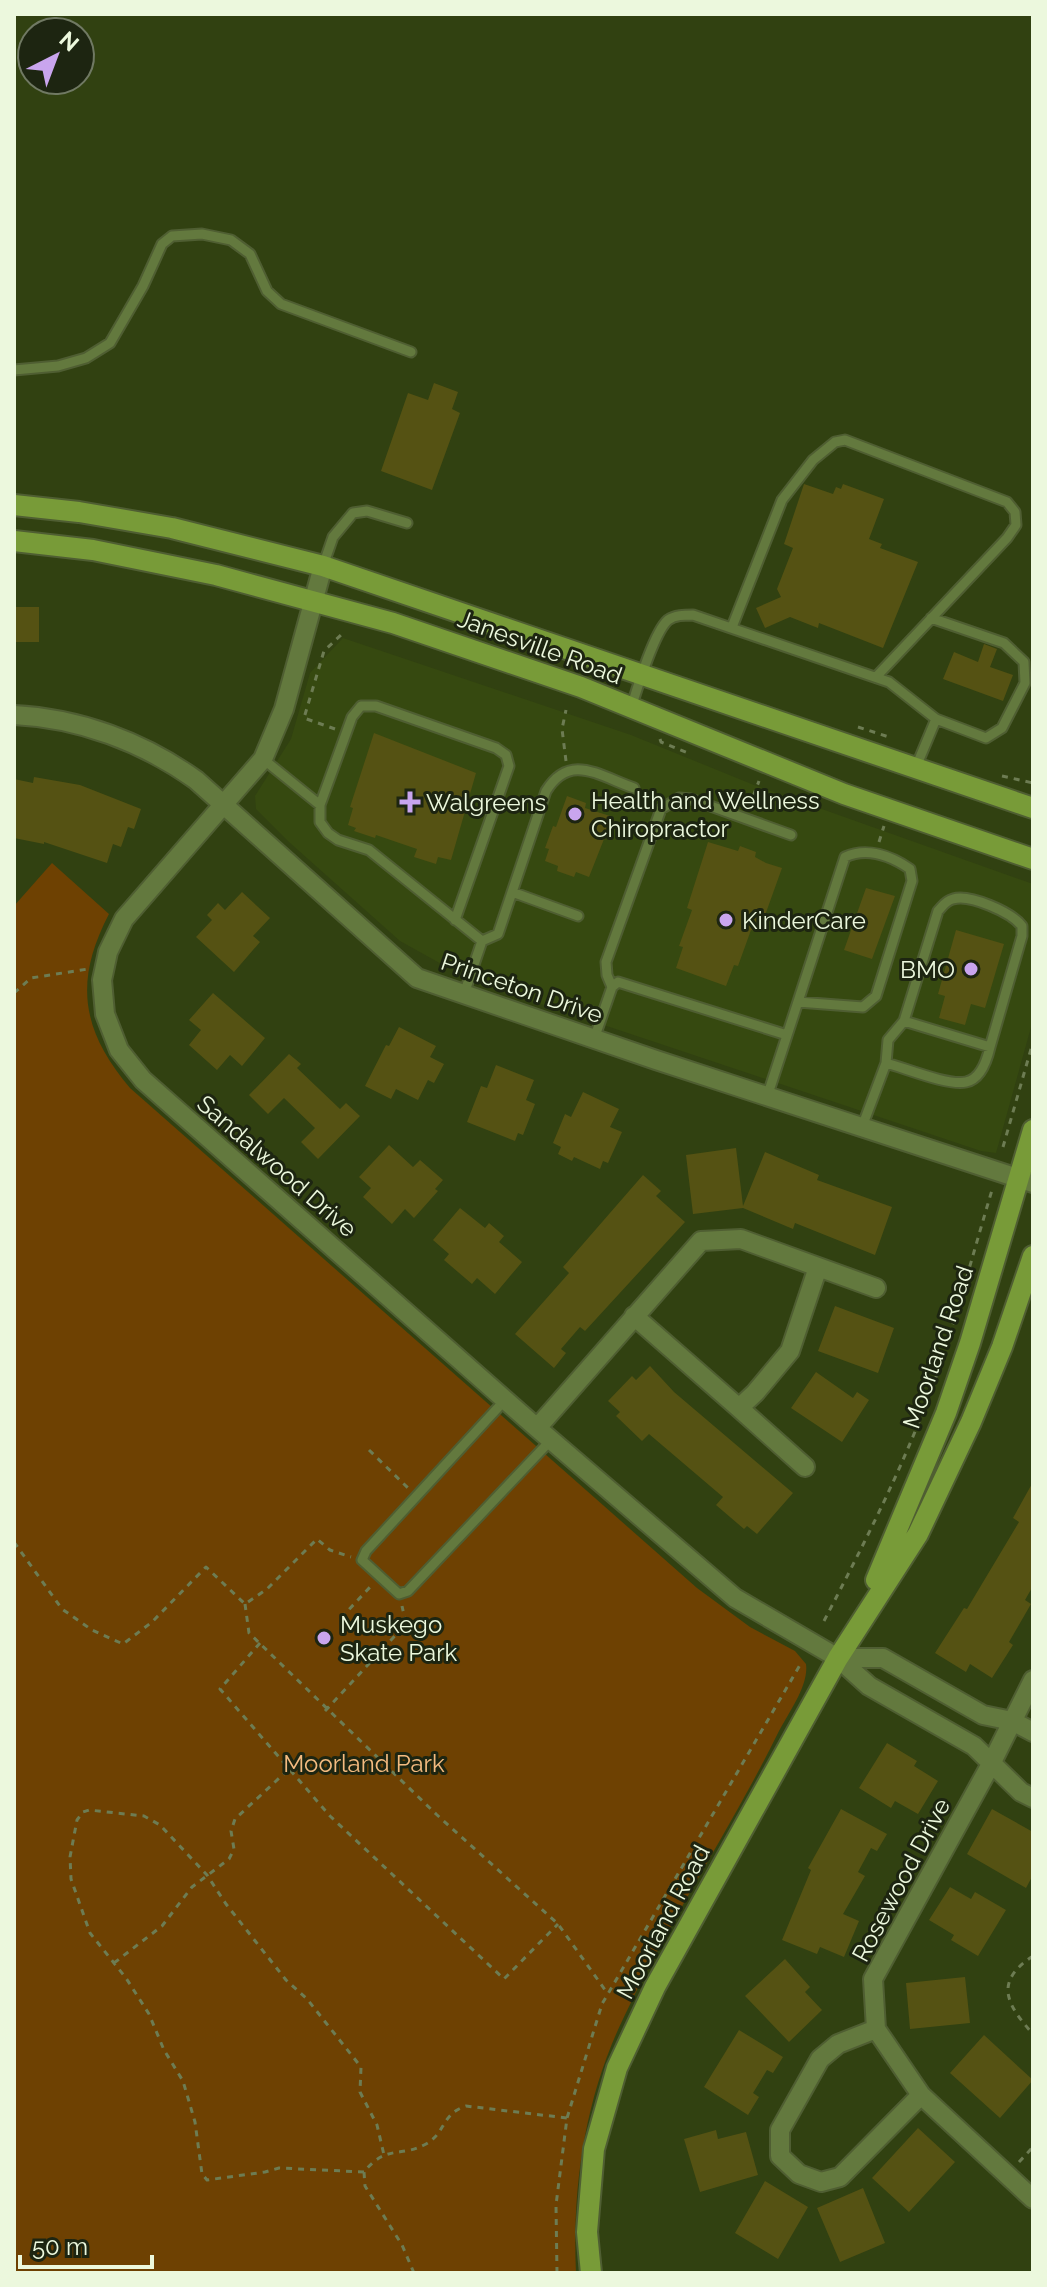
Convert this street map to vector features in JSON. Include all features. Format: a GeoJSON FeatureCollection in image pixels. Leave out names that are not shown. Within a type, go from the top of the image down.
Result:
{"type":"FeatureCollection","features":[{"type":"Feature","properties":{"kind":"main road","name":"Janesville Road"},"geometry":{"type":"LineString","coordinates":[[14,505],[79,512],[172,528],[323,566],[1033,808]]}},
{"type":"Feature","properties":{"kind":"main road","name":"Janesville Road"},"geometry":{"type":"LineString","coordinates":[[14,541],[93,550],[216,575],[393,623],[581,687],[844,794],[1033,859]]}},
{"type":"Feature","properties":{"kind":"main road","name":"Moorland Road"},"geometry":{"type":"LineString","coordinates":[[859,1621],[946,1413],[1027,1180],[1033,1130]]}},
{"type":"Feature","properties":{"kind":"main road","name":"Moorland Road"},"geometry":{"type":"LineString","coordinates":[[591,2273],[587,2232],[594,2149],[617,2068],[655,1987],[838,1658],[859,1621],[918,1534],[965,1436],[1002,1347],[1033,1256]]}},
{"type":"Feature","properties":{"kind":"street","name":"Sandalwood Drive"},"geometry":{"type":"LineString","coordinates":[[323,566],[284,709],[263,759],[124,919],[108,952],[102,980],[105,1014],[119,1050],[143,1080],[505,1400],[735,1598],[838,1658],[869,1686],[974,1746],[1021,1792],[1033,1798]]}},
{"type":"Feature","properties":{"kind":"street","name":"Princeton Drive"},"geometry":{"type":"LineString","coordinates":[[14,715],[97,730],[176,766],[224,805],[417,978],[767,1097],[1027,1180]]}},
{"type":"Feature","properties":{"kind":"street"},"geometry":{"type":"LineString","coordinates":[[544,1434],[634,1316],[701,1241],[741,1239],[876,1288]]}},
{"type":"Feature","properties":{"kind":"street"},"geometry":{"type":"LineString","coordinates":[[739,1408],[790,1351],[818,1267]]}},
{"type":"Feature","properties":{"kind":"street"},"geometry":{"type":"LineString","coordinates":[[634,1316],[805,1467]]}},
{"type":"Feature","properties":{"kind":"street"},"geometry":{"type":"LineString","coordinates":[[838,1658],[883,1658],[983,1715],[1012,1721],[1033,1732]]}},
{"type":"Feature","properties":{"kind":"street","name":"Rosewood Drive"},"geometry":{"type":"LineString","coordinates":[[876,2029],[873,1979],[991,1764],[1033,1680]]}},
{"type":"Feature","properties":{"kind":"street"},"geometry":{"type":"LineString","coordinates":[[921,2095],[840,2177],[821,2182],[799,2174],[780,2156],[780,2130],[820,2059],[838,2044],[876,2029],[921,2095],[1033,2199]]}},
{"type":"Feature","properties":{"kind":"lane"},"geometry":{"type":"LineString","coordinates":[[14,370],[58,366],[86,358],[110,343],[143,286],[162,244],[172,236],[202,234],[231,240],[250,254],[267,291],[281,304],[411,352]]}},
{"type":"Feature","properties":{"kind":"lane"},"geometry":{"type":"LineString","coordinates":[[732,627],[782,500],[813,460],[835,442],[845,440],[1000,498],[1015,512],[1016,525],[1007,538],[876,677]]}},
{"type":"Feature","properties":{"kind":"lane"},"geometry":{"type":"LineString","coordinates":[[323,566],[333,537],[353,513],[367,511],[407,523]]}},
{"type":"Feature","properties":{"kind":"lane"},"geometry":{"type":"LineString","coordinates":[[631,708],[641,676],[668,621],[682,614],[732,627],[889,682],[936,719],[986,738],[1002,728],[1025,683],[1024,662],[1004,643],[931,618]]}},
{"type":"Feature","properties":{"kind":"lane"},"geometry":{"type":"LineString","coordinates":[[455,920],[509,766],[506,755],[496,748],[376,706],[361,706],[352,717],[320,805],[320,822],[338,840],[369,850],[455,920],[482,941]]}},
{"type":"Feature","properties":{"kind":"lane"},"geometry":{"type":"LineString","coordinates":[[916,768],[936,719]]}},
{"type":"Feature","properties":{"kind":"lane"},"geometry":{"type":"LineString","coordinates":[[263,759],[320,805]]}},
{"type":"Feature","properties":{"kind":"lane"},"geometry":{"type":"LineString","coordinates":[[464,994],[482,941],[498,934],[546,791],[554,778],[567,769],[580,769],[634,788]]}},
{"type":"Feature","properties":{"kind":"lane"},"geometry":{"type":"LineString","coordinates":[[612,987],[606,962],[661,809],[679,798],[691,799],[791,835]]}},
{"type":"Feature","properties":{"kind":"lane"},"geometry":{"type":"LineString","coordinates":[[767,1097],[845,857],[868,852],[900,862],[910,869],[912,881],[876,996],[863,1007],[798,1002]]}},
{"type":"Feature","properties":{"kind":"lane"},"geometry":{"type":"LineString","coordinates":[[512,892],[578,916]]}},
{"type":"Feature","properties":{"kind":"lane"},"geometry":{"type":"LineString","coordinates":[[862,1127],[886,1063],[888,1040],[904,1021],[938,911],[955,898],[1007,912],[1022,926],[1022,936],[986,1062],[979,1074],[969,1082],[956,1082],[886,1063]]}},
{"type":"Feature","properties":{"kind":"lane"},"geometry":{"type":"LineString","coordinates":[[594,1039],[612,987],[618,982],[787,1035]]}},
{"type":"Feature","properties":{"kind":"lane"},"geometry":{"type":"LineString","coordinates":[[904,1021],[990,1047]]}},
{"type":"Feature","properties":{"kind":"lane"},"geometry":{"type":"LineString","coordinates":[[505,1400],[366,1551],[362,1560],[399,1594],[408,1591],[544,1434]]}},
{"type":"Feature","properties":{"kind":"path"},"geometry":{"type":"LineString","coordinates":[[343,633],[324,651],[304,718],[346,733]]}},
{"type":"Feature","properties":{"kind":"path"},"geometry":{"type":"LineString","coordinates":[[566,710],[562,729],[567,769]]}},
{"type":"Feature","properties":{"kind":"path"},"geometry":{"type":"LineString","coordinates":[[745,818],[759,781]]}},
{"type":"Feature","properties":{"kind":"path"},"geometry":{"type":"LineString","coordinates":[[14,993],[31,978],[105,966]]}},
{"type":"Feature","properties":{"kind":"path"},"geometry":{"type":"LineString","coordinates":[[1003,1147],[1033,1042]]}},
{"type":"Feature","properties":{"kind":"path"},"geometry":{"type":"LineString","coordinates":[[824,1621],[899,1469],[937,1372],[992,1190]]}},
{"type":"Feature","properties":{"kind":"path"},"geometry":{"type":"LineString","coordinates":[[369,1450],[416,1496]]}},
{"type":"Feature","properties":{"kind":"path"},"geometry":{"type":"LineString","coordinates":[[245,1604],[267,1589],[317,1539],[330,1550],[362,1560]]}},
{"type":"Feature","properties":{"kind":"path"},"geometry":{"type":"LineString","coordinates":[[14,1542],[62,1609],[92,1630],[123,1644],[152,1622],[206,1567],[245,1604],[249,1633],[436,1814],[558,1924],[608,1994]]}},
{"type":"Feature","properties":{"kind":"path"},"geometry":{"type":"LineString","coordinates":[[341,1618],[380,1577]]}},
{"type":"Feature","properties":{"kind":"path"},"geometry":{"type":"LineString","coordinates":[[327,1709],[406,1624],[399,1594]]}},
{"type":"Feature","properties":{"kind":"path"},"geometry":{"type":"LineString","coordinates":[[260,1643],[220,1689],[330,1816],[504,1979],[558,1924]]}},
{"type":"Feature","properties":{"kind":"path"},"geometry":{"type":"LineString","coordinates":[[114,1963],[162,1926],[192,1887],[229,1859],[234,1849],[231,1831],[235,1819],[289,1769]]}},
{"type":"Feature","properties":{"kind":"path"},"geometry":{"type":"LineString","coordinates":[[364,2172],[279,2168],[207,2180],[202,2174],[195,2122],[183,2081],[164,2050],[149,2014],[90,1933],[71,1879],[70,1857],[77,1820],[83,1812],[144,1816],[160,1825],[207,1875],[286,1980],[307,1999],[361,2067],[360,2092],[377,2125],[384,2155]]}},
{"type":"Feature","properties":{"kind":"path"},"geometry":{"type":"LineString","coordinates":[[1033,1956],[1022,1963],[1011,1978],[1008,1995],[1013,2012],[1033,2034]]}},
{"type":"Feature","properties":{"kind":"path"},"geometry":{"type":"LineString","coordinates":[[414,2273],[402,2245],[365,2186],[364,2172],[377,2157],[425,2145],[436,2136],[452,2111],[466,2106],[567,2118]]}},
{"type":"Feature","properties":{"kind":"shaded area"},"geometry":{"type":"Polygon","coordinates":[[[343,638],[631,735],[754,785],[1033,884],[1033,1020],[996,1153],[981,1151],[496,989],[400,941],[256,809],[255,796],[291,739],[310,673],[343,638]]]}},
{"type":"Feature","properties":{"kind":"green space","name":"Moorland Park"},"geometry":{"type":"Polygon","coordinates":[[[52,863],[109,914],[91,961],[87,983],[88,1004],[101,1046],[130,1088],[697,1588],[750,1627],[795,1651],[806,1664],[804,1681],[797,1698],[660,1946],[610,2049],[590,2111],[579,2175],[576,2273],[14,2273],[14,906],[52,863]]]}},
{"type":"Feature","properties":{"kind":"building"},"geometry":{"type":"Polygon","coordinates":[[[434,383],[458,392],[452,409],[460,413],[432,490],[381,471],[408,393],[428,400],[434,383]]]}},
{"type":"Feature","properties":{"kind":"building"},"geometry":{"type":"Polygon","coordinates":[[[804,484],[833,494],[836,487],[841,489],[843,484],[884,499],[869,539],[882,544],[880,548],[918,562],[883,648],[819,623],[818,628],[790,617],[765,628],[756,608],[781,597],[777,589],[793,548],[784,544],[804,484]]]}},
{"type":"Feature","properties":{"kind":"building"},"geometry":{"type":"Polygon","coordinates":[[[14,607],[39,607],[39,642],[14,642],[14,607]]]}},
{"type":"Feature","properties":{"kind":"building"},"geometry":{"type":"Polygon","coordinates":[[[984,644],[997,649],[990,667],[1013,675],[1003,701],[943,679],[954,652],[978,662],[984,644]]]}},
{"type":"Feature","properties":{"kind":"building","name":"Walgreens"},"geometry":{"type":"Polygon","coordinates":[[[374,733],[476,773],[451,860],[438,857],[436,864],[414,857],[417,849],[354,831],[356,828],[348,825],[353,808],[350,807],[374,733]]]}},
{"type":"Feature","properties":{"kind":"building"},"geometry":{"type":"Polygon","coordinates":[[[34,777],[80,785],[141,809],[134,829],[128,827],[121,847],[113,844],[107,863],[44,842],[14,838],[14,779],[33,783],[34,777]]]}},
{"type":"Feature","properties":{"kind":"building"},"geometry":{"type":"Polygon","coordinates":[[[567,796],[586,803],[585,808],[610,816],[589,877],[576,872],[574,877],[557,871],[558,866],[545,861],[549,849],[545,848],[567,796]]]}},
{"type":"Feature","properties":{"kind":"building","name":"KinderCare"},"geometry":{"type":"Polygon","coordinates":[[[708,842],[738,851],[740,846],[756,852],[755,857],[766,863],[782,868],[759,932],[751,930],[738,966],[734,965],[726,986],[676,968],[683,947],[679,946],[692,910],[687,908],[708,842]]]}},
{"type":"Feature","properties":{"kind":"building"},"geometry":{"type":"Polygon","coordinates":[[[866,888],[895,896],[872,959],[844,950],[866,888]]]}},
{"type":"Feature","properties":{"kind":"building"},"geometry":{"type":"Polygon","coordinates":[[[242,892],[270,918],[253,936],[260,942],[234,972],[196,937],[212,920],[207,915],[218,903],[225,910],[242,892]]]}},
{"type":"Feature","properties":{"kind":"building","name":"BMO"},"geometry":{"type":"Polygon","coordinates":[[[956,930],[1004,944],[985,1008],[971,1004],[965,1025],[939,1018],[945,996],[938,994],[956,930]]]}},
{"type":"Feature","properties":{"kind":"building"},"geometry":{"type":"Polygon","coordinates":[[[213,993],[265,1038],[242,1066],[230,1055],[217,1070],[189,1045],[201,1030],[189,1020],[213,993]]]}},
{"type":"Feature","properties":{"kind":"building"},"geometry":{"type":"Polygon","coordinates":[[[399,1027],[436,1046],[430,1057],[444,1064],[434,1083],[428,1080],[418,1100],[396,1089],[391,1099],[365,1086],[399,1027]]]}},
{"type":"Feature","properties":{"kind":"building"},"geometry":{"type":"Polygon","coordinates":[[[289,1054],[301,1064],[297,1068],[340,1109],[346,1103],[360,1116],[318,1159],[301,1142],[315,1128],[284,1098],[268,1114],[249,1095],[289,1054]]]}},
{"type":"Feature","properties":{"kind":"building"},"geometry":{"type":"Polygon","coordinates":[[[496,1065],[534,1080],[526,1100],[535,1104],[523,1135],[518,1133],[515,1141],[467,1122],[481,1086],[487,1088],[496,1065]]]}},
{"type":"Feature","properties":{"kind":"building"},"geometry":{"type":"Polygon","coordinates":[[[583,1092],[619,1109],[610,1127],[622,1132],[608,1163],[603,1161],[600,1169],[574,1157],[572,1161],[558,1154],[561,1147],[553,1143],[565,1114],[571,1117],[583,1092]]]}},
{"type":"Feature","properties":{"kind":"building"},"geometry":{"type":"Polygon","coordinates":[[[389,1145],[413,1167],[420,1160],[443,1180],[435,1189],[438,1191],[414,1218],[405,1209],[392,1224],[363,1197],[371,1188],[359,1177],[389,1145]]]}},
{"type":"Feature","properties":{"kind":"building"},"geometry":{"type":"Polygon","coordinates":[[[736,1148],[743,1206],[765,1152],[819,1175],[817,1180],[892,1207],[875,1255],[795,1223],[793,1229],[743,1208],[693,1214],[686,1155],[736,1148]]]}},
{"type":"Feature","properties":{"kind":"building"},"geometry":{"type":"Polygon","coordinates":[[[643,1175],[661,1191],[656,1196],[685,1222],[585,1331],[580,1327],[561,1349],[566,1353],[554,1368],[515,1334],[569,1273],[563,1267],[643,1175]]]}},
{"type":"Feature","properties":{"kind":"building"},"geometry":{"type":"Polygon","coordinates":[[[460,1208],[485,1228],[489,1223],[504,1236],[499,1242],[522,1262],[495,1294],[477,1278],[472,1284],[444,1260],[449,1254],[433,1240],[460,1208]]]}},
{"type":"Feature","properties":{"kind":"building"},"geometry":{"type":"Polygon","coordinates":[[[835,1306],[894,1328],[878,1373],[818,1351],[835,1306]]]}},
{"type":"Feature","properties":{"kind":"building"},"geometry":{"type":"Polygon","coordinates":[[[650,1366],[674,1392],[793,1493],[757,1534],[747,1526],[744,1529],[716,1505],[723,1497],[649,1434],[642,1441],[616,1416],[620,1412],[608,1401],[632,1376],[636,1380],[650,1366]]]}},
{"type":"Feature","properties":{"kind":"building"},"geometry":{"type":"Polygon","coordinates":[[[816,1372],[853,1398],[857,1392],[869,1400],[842,1442],[791,1408],[816,1372]]]}},
{"type":"Feature","properties":{"kind":"building"},"geometry":{"type":"Polygon","coordinates":[[[1033,1482],[1033,1586],[1025,1600],[1031,1604],[1009,1642],[1013,1645],[992,1678],[970,1664],[966,1672],[935,1653],[964,1608],[967,1609],[1019,1522],[1013,1518],[1033,1482]]]}},
{"type":"Feature","properties":{"kind":"building"},"geometry":{"type":"Polygon","coordinates":[[[887,1743],[917,1761],[914,1766],[938,1781],[918,1814],[895,1801],[891,1808],[859,1788],[887,1743]]]}},
{"type":"Feature","properties":{"kind":"building"},"geometry":{"type":"Polygon","coordinates":[[[841,1809],[887,1834],[877,1851],[871,1848],[858,1872],[865,1876],[843,1914],[859,1921],[844,1957],[820,1947],[817,1954],[782,1940],[811,1870],[808,1868],[841,1809]]]}},
{"type":"Feature","properties":{"kind":"building"},"geometry":{"type":"Polygon","coordinates":[[[992,1809],[1033,1832],[1033,1875],[1026,1888],[967,1854],[992,1809]]]}},
{"type":"Feature","properties":{"kind":"building"},"geometry":{"type":"Polygon","coordinates":[[[950,1887],[971,1899],[975,1892],[1006,1910],[978,1956],[951,1940],[954,1935],[929,1920],[950,1887]]]}},
{"type":"Feature","properties":{"kind":"building"},"geometry":{"type":"Polygon","coordinates":[[[785,1959],[810,1987],[805,1992],[822,2010],[789,2042],[745,1996],[785,1959]]]}},
{"type":"Feature","properties":{"kind":"building"},"geometry":{"type":"Polygon","coordinates":[[[965,1977],[970,2023],[910,2029],[906,1983],[965,1977]]]}},
{"type":"Feature","properties":{"kind":"building"},"geometry":{"type":"Polygon","coordinates":[[[739,2030],[783,2057],[773,2073],[767,2070],[753,2093],[759,2097],[748,2115],[704,2087],[739,2030]]]}},
{"type":"Feature","properties":{"kind":"building"},"geometry":{"type":"Polygon","coordinates":[[[984,2035],[1033,2080],[1000,2118],[950,2073],[984,2035]]]}},
{"type":"Feature","properties":{"kind":"building"},"geometry":{"type":"Polygon","coordinates":[[[918,2128],[955,2162],[909,2212],[872,2178],[918,2128]]]}},
{"type":"Feature","properties":{"kind":"building"},"geometry":{"type":"Polygon","coordinates":[[[716,2130],[718,2139],[746,2132],[758,2175],[700,2192],[684,2139],[716,2130]]]}},
{"type":"Feature","properties":{"kind":"building"},"geometry":{"type":"Polygon","coordinates":[[[765,2181],[808,2207],[778,2259],[735,2233],[765,2181]]]}},
{"type":"Feature","properties":{"kind":"building"},"geometry":{"type":"Polygon","coordinates":[[[863,2188],[885,2243],[840,2262],[817,2208],[863,2188]]]}},
{"type":"Feature","properties":{"kind":"place","name":"Walgreens"},"geometry":{"type":"Point","coordinates":[410,802]}},
{"type":"Feature","properties":{"kind":"place","name":"Health and Wellness Chiropractor"},"geometry":{"type":"Point","coordinates":[575,814]}},
{"type":"Feature","properties":{"kind":"place","name":"KinderCare"},"geometry":{"type":"Point","coordinates":[726,920]}},
{"type":"Feature","properties":{"kind":"place","name":"BMO"},"geometry":{"type":"Point","coordinates":[971,969]}},
{"type":"Feature","properties":{"kind":"place","name":"Muskego Skate Park"},"geometry":{"type":"Point","coordinates":[324,1638]}}]}
